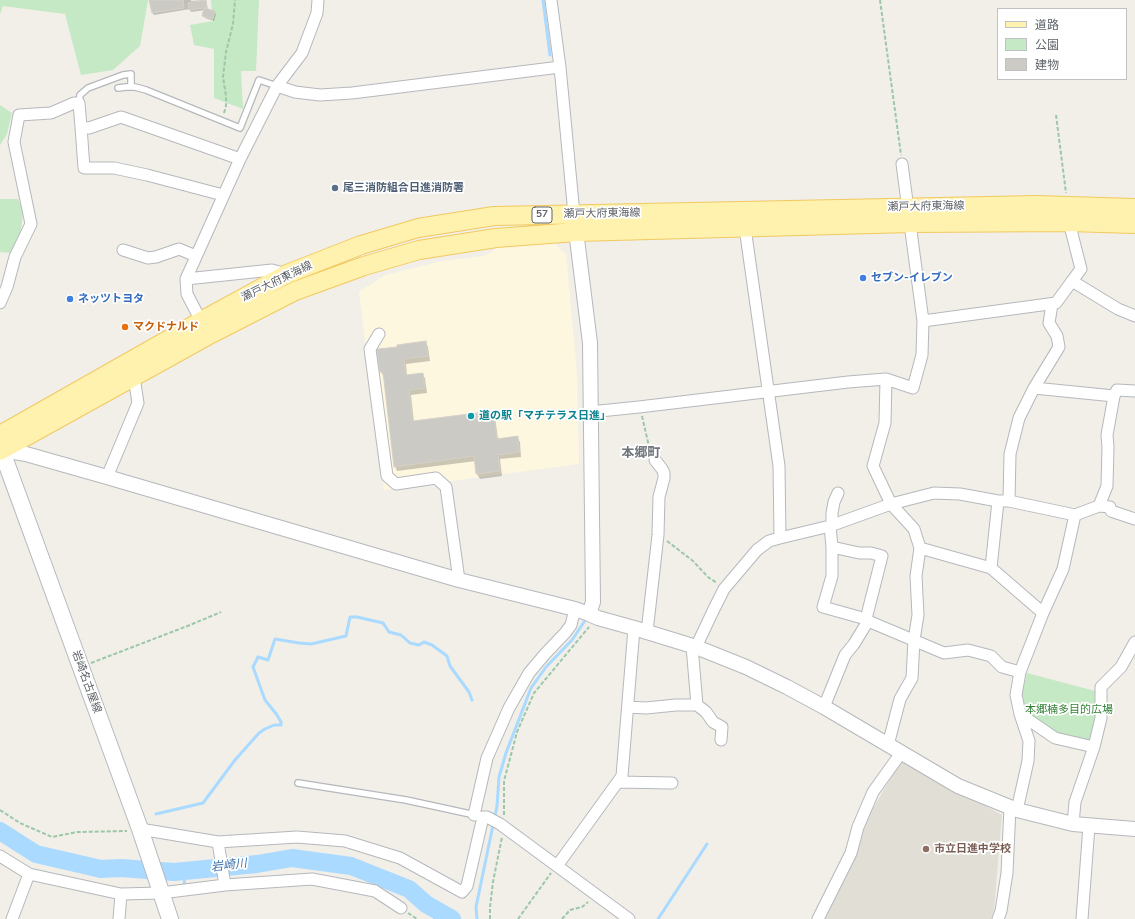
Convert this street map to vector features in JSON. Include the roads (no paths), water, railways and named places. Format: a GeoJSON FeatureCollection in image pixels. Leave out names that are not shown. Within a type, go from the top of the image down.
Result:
{"type":"FeatureCollection","features":[{"type":"Feature","properties":{"kind":"main road","name":"瀬戸大府東海線"},"geometry":{"type":"LineString","coordinates":[[0,445],[201,321],[287,274],[360,244],[418,228],[494,216],[574,214],[1068,214],[1135,208]]}},
{"type":"Feature","properties":{"kind":"main road","name":"瀬戸大府東海線"},"geometry":{"type":"LineString","coordinates":[[1068,214],[1135,224]]}},
{"type":"Feature","properties":{"kind":"main road","name":"瀬戸大府東海線"},"geometry":{"type":"LineString","coordinates":[[0,445],[134,377],[211,334],[295,291],[364,266],[419,250],[496,238],[576,232],[745,228],[909,215]]}},
{"type":"Feature","properties":{"kind":"main road","name":"岩崎名古屋線"},"geometry":{"type":"LineString","coordinates":[[0,445],[141,833],[170,919]]}},
{"type":"Feature","properties":{"kind":"street"},"geometry":{"type":"LineString","coordinates":[[201,321],[187,294],[186,279],[240,158],[277,86],[302,53],[316,13],[318,0]]}},
{"type":"Feature","properties":{"kind":"street"},"geometry":{"type":"LineString","coordinates":[[551,0],[560,67],[574,214],[590,343],[593,616]]}},
{"type":"Feature","properties":{"kind":"street"},"geometry":{"type":"LineString","coordinates":[[277,86],[295,92],[320,95],[352,93],[560,67]]}},
{"type":"Feature","properties":{"kind":"street"},"geometry":{"type":"LineString","coordinates":[[0,303],[7,287],[14,257],[31,224],[14,142],[19,115],[51,113],[74,103],[79,103],[84,168],[114,168],[223,195]]}},
{"type":"Feature","properties":{"kind":"street"},"geometry":{"type":"LineString","coordinates":[[81,127],[89,128],[121,117],[240,158]]}},
{"type":"Feature","properties":{"kind":"street"},"geometry":{"type":"LineString","coordinates":[[590,412],[639,408],[848,382],[886,380],[913,388],[922,355],[923,320],[902,164]]}},
{"type":"Feature","properties":{"kind":"street"},"geometry":{"type":"LineString","coordinates":[[923,320],[1056,303],[1081,269],[1068,214]]}},
{"type":"Feature","properties":{"kind":"street"},"geometry":{"type":"LineString","coordinates":[[745,228],[780,466],[780,538]]}},
{"type":"Feature","properties":{"kind":"street"},"geometry":{"type":"LineString","coordinates":[[123,250],[148,258],[156,257],[180,249],[196,256]]}},
{"type":"Feature","properties":{"kind":"street"},"geometry":{"type":"LineString","coordinates":[[186,279],[272,270],[287,274]]}},
{"type":"Feature","properties":{"kind":"street"},"geometry":{"type":"LineString","coordinates":[[1072,281],[1118,309],[1135,316]]}},
{"type":"Feature","properties":{"kind":"street"},"geometry":{"type":"LineString","coordinates":[[990,568],[1003,501],[1010,454],[1019,418],[1034,388],[1059,347],[1057,336],[1049,323],[1052,304]]}},
{"type":"Feature","properties":{"kind":"street"},"geometry":{"type":"LineString","coordinates":[[379,334],[370,349],[387,476],[396,484],[436,478],[446,487],[459,580]]}},
{"type":"Feature","properties":{"kind":"street"},"geometry":{"type":"LineString","coordinates":[[107,477],[138,403],[134,377]]}},
{"type":"Feature","properties":{"kind":"street"},"geometry":{"type":"LineString","coordinates":[[886,380],[885,423],[873,466],[891,504],[914,529],[920,548],[916,576],[918,615],[914,640],[912,678],[900,699],[888,745]]}},
{"type":"Feature","properties":{"kind":"street"},"geometry":{"type":"LineString","coordinates":[[1034,388],[1114,396]]}},
{"type":"Feature","properties":{"kind":"street"},"geometry":{"type":"LineString","coordinates":[[1099,506],[1106,486],[1108,447],[1107,435],[1114,396],[1117,390],[1135,391]]}},
{"type":"Feature","properties":{"kind":"street"},"geometry":{"type":"LineString","coordinates":[[0,445],[26,454],[459,580],[575,609],[694,647],[746,668],[824,707],[958,786],[1013,809],[1073,824],[1135,829]]}},
{"type":"Feature","properties":{"kind":"street"},"geometry":{"type":"LineString","coordinates":[[557,866],[622,776],[628,707],[658,535],[659,497],[664,478],[664,473],[655,460]]}},
{"type":"Feature","properties":{"kind":"street"},"geometry":{"type":"LineString","coordinates":[[838,493],[834,502],[831,526],[832,576],[823,607],[867,620],[944,653],[968,650],[991,656],[1002,667],[1020,672]]}},
{"type":"Feature","properties":{"kind":"street"},"geometry":{"type":"LineString","coordinates":[[697,705],[694,647],[724,589],[757,550],[769,541],[831,526],[891,504],[934,493],[960,494],[1075,515],[1099,506],[1110,507],[1111,512],[1135,519]]}},
{"type":"Feature","properties":{"kind":"street"},"geometry":{"type":"LineString","coordinates":[[998,919],[1001,911],[1007,873],[1013,809],[1028,761],[1028,741],[1016,694],[1020,672],[1043,613],[1063,569],[1075,515]]}},
{"type":"Feature","properties":{"kind":"street"},"geometry":{"type":"LineString","coordinates":[[824,707],[845,655],[854,644],[867,620],[882,556],[832,547]]}},
{"type":"Feature","properties":{"kind":"street"},"geometry":{"type":"LineString","coordinates":[[920,548],[990,568],[1043,613]]}},
{"type":"Feature","properties":{"kind":"street"},"geometry":{"type":"LineString","coordinates":[[141,833],[218,844],[297,836],[345,841],[400,858],[462,892],[467,886],[481,816],[487,758],[509,708],[530,673],[571,625],[575,609]]}},
{"type":"Feature","properties":{"kind":"street"},"geometry":{"type":"LineString","coordinates":[[1073,824],[1075,802],[1094,747],[1101,718],[1101,687],[1120,667],[1135,642]]}},
{"type":"Feature","properties":{"kind":"street"},"geometry":{"type":"LineString","coordinates":[[628,707],[646,708],[676,705],[697,705],[706,712],[713,722],[722,727],[721,740]]}},
{"type":"Feature","properties":{"kind":"street"},"geometry":{"type":"LineString","coordinates":[[1020,714],[1055,738],[1094,747]]}},
{"type":"Feature","properties":{"kind":"street"},"geometry":{"type":"LineString","coordinates":[[818,919],[851,853],[858,827],[874,792],[901,753]]}},
{"type":"Feature","properties":{"kind":"street"},"geometry":{"type":"LineString","coordinates":[[618,782],[672,783]]}},
{"type":"Feature","properties":{"kind":"street"},"geometry":{"type":"LineString","coordinates":[[481,816],[502,826],[629,919]]}},
{"type":"Feature","properties":{"kind":"street"},"geometry":{"type":"LineString","coordinates":[[1082,919],[1089,826]]}},
{"type":"Feature","properties":{"kind":"street"},"geometry":{"type":"LineString","coordinates":[[218,844],[224,883]]}},
{"type":"Feature","properties":{"kind":"street"},"geometry":{"type":"LineString","coordinates":[[0,856],[29,874],[121,894],[160,892],[224,883],[312,879],[375,891],[401,908]]}},
{"type":"Feature","properties":{"kind":"street"},"geometry":{"type":"LineString","coordinates":[[12,919],[29,874]]}},
{"type":"Feature","properties":{"kind":"street"},"geometry":{"type":"LineString","coordinates":[[119,919],[121,894]]}},
{"type":"Feature","properties":{"kind":"lane"},"geometry":{"type":"LineString","coordinates":[[79,103],[80,95],[88,88],[123,75],[131,74],[131,87]]}},
{"type":"Feature","properties":{"kind":"lane"},"geometry":{"type":"LineString","coordinates":[[118,88],[131,87],[146,90],[240,128],[259,80],[277,86]]}},
{"type":"Feature","properties":{"kind":"lane"},"geometry":{"type":"LineString","coordinates":[[298,783],[406,800],[481,816]]}},
{"type":"Feature","properties":{"kind":"waterway"},"geometry":{"type":"LineString","coordinates":[[543,0],[550,55]]}},
{"type":"Feature","properties":{"kind":"waterway"},"geometry":{"type":"LineString","coordinates":[[156,814],[203,803],[235,760],[259,733],[274,725],[281,725],[277,715],[265,700],[253,667],[258,657],[268,660],[275,639],[311,644],[346,636],[350,617],[357,617],[383,623],[389,632],[401,635],[410,643],[419,645],[424,642],[432,645],[447,656],[450,666],[469,692],[472,700]]}},
{"type":"Feature","properties":{"kind":"waterway"},"geometry":{"type":"LineString","coordinates":[[477,919],[476,907],[497,806],[499,777],[506,753],[531,688],[546,667],[572,640],[584,622]]}},
{"type":"Feature","properties":{"kind":"waterway","name":"岩崎川"},"geometry":{"type":"LineString","coordinates":[[0,831],[36,854],[101,869],[121,868],[174,872],[257,864],[292,858],[351,866],[409,889],[426,904],[452,919]]}},
{"type":"Feature","properties":{"kind":"waterway"},"geometry":{"type":"LineString","coordinates":[[658,919],[707,844]]}},
{"type":"Feature","properties":{"kind":"waterway"},"geometry":{"type":"LineString","coordinates":[[184,888],[185,871]]}},
{"type":"Feature","properties":{"kind":"place","name":"尾三消防組合日進消防署"},"geometry":{"type":"Point","coordinates":[335,188]}},
{"type":"Feature","properties":{"kind":"place","name":"セブン-イレブン"},"geometry":{"type":"Point","coordinates":[863,278]}},
{"type":"Feature","properties":{"kind":"place","name":"ネッツトヨタ"},"geometry":{"type":"Point","coordinates":[70,299]}},
{"type":"Feature","properties":{"kind":"place","name":"マクドナルド"},"geometry":{"type":"Point","coordinates":[125,327]}},
{"type":"Feature","properties":{"kind":"place","name":"道の駅「マチテラス日進」"},"geometry":{"type":"Point","coordinates":[471,416]}},
{"type":"Feature","properties":{"kind":"place","name":"市立日進中学校"},"geometry":{"type":"Point","coordinates":[926,849]}},
{"type":"Feature","properties":{"kind":"district","name":"本郷町"},"geometry":{"type":"Point","coordinates":[641,454]}},
{"type":"Feature","properties":{"kind":"park label","name":"本郷楠多目的広場"},"geometry":{"type":"Point","coordinates":[1069,710]}}]}
